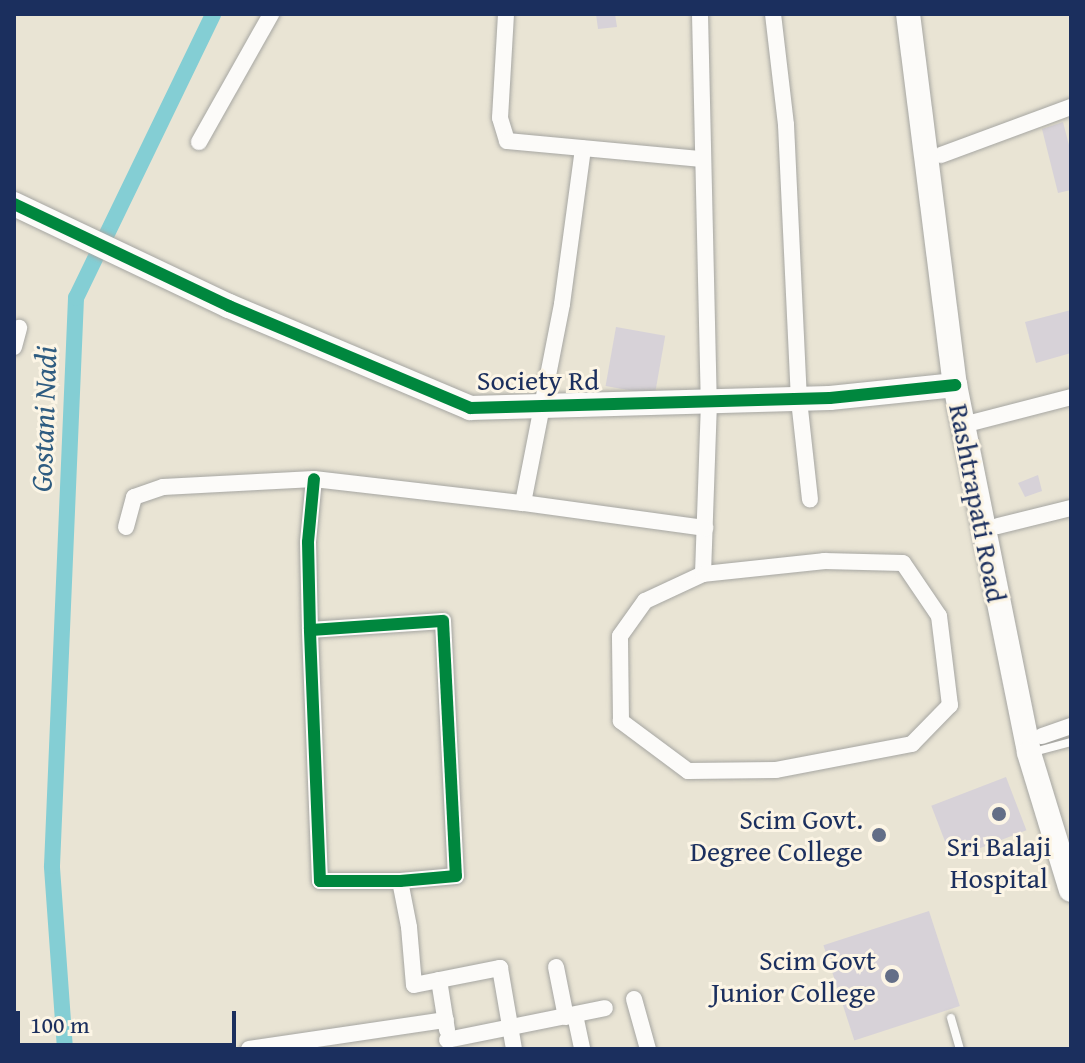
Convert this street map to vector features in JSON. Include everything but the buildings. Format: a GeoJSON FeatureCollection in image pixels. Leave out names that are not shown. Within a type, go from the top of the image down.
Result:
{"type":"FeatureCollection","features":[{"type":"Feature","properties":{"kind":"street"},"geometry":{"type":"LineString","coordinates":[[199,142],[271,14]]}},
{"type":"Feature","properties":{"kind":"street"},"geometry":{"type":"LineString","coordinates":[[506,14],[500,118],[507,141],[702,159]]}},
{"type":"Feature","properties":{"kind":"street"},"geometry":{"type":"LineString","coordinates":[[700,14],[709,402],[703,574]]}},
{"type":"Feature","properties":{"kind":"street"},"geometry":{"type":"LineString","coordinates":[[773,14],[786,125],[799,400],[810,499]]}},
{"type":"Feature","properties":{"kind":"street","name":"Rashtrapati Road"},"geometry":{"type":"LineString","coordinates":[[908,14],[955,385],[970,423],[998,526],[1038,746],[1071,837]]}},
{"type":"Feature","properties":{"kind":"street","name":"Rashtrapati Road"},"geometry":{"type":"LineString","coordinates":[[923,14],[970,423],[1071,890]]}},
{"type":"Feature","properties":{"kind":"street"},"geometry":{"type":"LineString","coordinates":[[941,155],[1071,107]]}},
{"type":"Feature","properties":{"kind":"street"},"geometry":{"type":"LineString","coordinates":[[523,503],[562,304],[583,148]]}},
{"type":"Feature","properties":{"kind":"street","name":"Society Rd"},"geometry":{"type":"LineString","coordinates":[[14,204],[148,267],[470,408],[799,400],[955,385]]}},
{"type":"Feature","properties":{"kind":"street"},"geometry":{"type":"LineString","coordinates":[[14,347],[19,328]]}},
{"type":"Feature","properties":{"kind":"street"},"geometry":{"type":"LineString","coordinates":[[970,423],[1071,397]]}},
{"type":"Feature","properties":{"kind":"street"},"geometry":{"type":"LineString","coordinates":[[126,527],[134,497],[163,487],[314,479],[705,528]]}},
{"type":"Feature","properties":{"kind":"street"},"geometry":{"type":"LineString","coordinates":[[310,630],[443,621],[456,876],[400,881],[320,881],[310,630],[308,542],[314,479]]}},
{"type":"Feature","properties":{"kind":"street"},"geometry":{"type":"LineString","coordinates":[[998,526],[1071,508]]}},
{"type":"Feature","properties":{"kind":"street"},"geometry":{"type":"LineString","coordinates":[[824,561],[903,563],[939,616],[950,705],[912,744],[776,770],[688,771],[621,721],[620,636],[645,601],[703,574],[824,561]]}},
{"type":"Feature","properties":{"kind":"street"},"geometry":{"type":"LineString","coordinates":[[1038,746],[1071,726]]}},
{"type":"Feature","properties":{"kind":"street"},"geometry":{"type":"LineString","coordinates":[[400,881],[414,985],[500,968],[514,1049]]}},
{"type":"Feature","properties":{"kind":"street"},"geometry":{"type":"LineString","coordinates":[[556,967],[582,1049]]}},
{"type":"Feature","properties":{"kind":"street"},"geometry":{"type":"LineString","coordinates":[[439,980],[448,1045],[605,1008]]}},
{"type":"Feature","properties":{"kind":"street"},"geometry":{"type":"LineString","coordinates":[[634,999],[648,1049]]}},
{"type":"Feature","properties":{"kind":"street"},"geometry":{"type":"LineString","coordinates":[[255,1048],[326,1044],[446,1020]]}},
{"type":"Feature","properties":{"kind":"lane"},"geometry":{"type":"LineString","coordinates":[[1038,746],[1071,742]]}},
{"type":"Feature","properties":{"kind":"lane"},"geometry":{"type":"LineString","coordinates":[[951,1018],[960,1049]]}},
{"type":"Feature","properties":{"kind":"waterway","name":"Gostani Nadi"},"geometry":{"type":"LineString","coordinates":[[65,1049],[52,866],[76,298],[213,14]]}},
{"type":"Feature","properties":{"kind":"cycle path"},"geometry":{"type":"LineString","coordinates":[[14,204],[229,306],[470,408],[830,398],[955,385]]}},
{"type":"Feature","properties":{"kind":"cycle path"},"geometry":{"type":"LineString","coordinates":[[310,630],[443,621],[456,876],[400,881],[320,881],[310,630],[308,542],[314,479]]}},
{"type":"Feature","properties":{"kind":"place","name":"Sri Balaji Hospital"},"geometry":{"type":"Point","coordinates":[999,814]}},
{"type":"Feature","properties":{"kind":"place","name":"Scim Govt. Degree College"},"geometry":{"type":"Point","coordinates":[879,835]}},
{"type":"Feature","properties":{"kind":"place","name":"Scim Govt Junior College"},"geometry":{"type":"Point","coordinates":[892,976]}}]}
